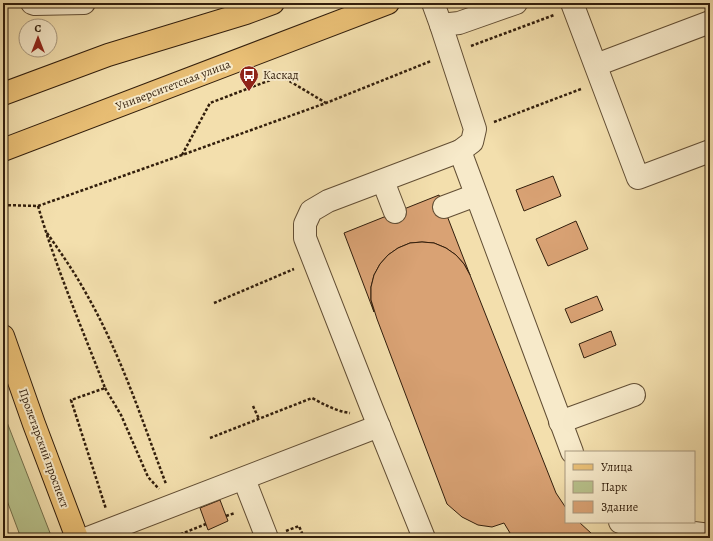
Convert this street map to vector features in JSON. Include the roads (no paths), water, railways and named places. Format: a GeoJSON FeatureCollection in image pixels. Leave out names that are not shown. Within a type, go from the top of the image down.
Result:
{"type":"FeatureCollection","features":[{"type":"Feature","properties":{"kind":"main road"},"geometry":{"type":"LineString","coordinates":[[3,94],[108,55],[246,13],[273,3]]}},
{"type":"Feature","properties":{"kind":"main road","name":"Университетская улица"},"geometry":{"type":"LineString","coordinates":[[3,150],[388,3]]}},
{"type":"Feature","properties":{"kind":"main road","name":"Пролетарский проспект"},"geometry":{"type":"LineString","coordinates":[[3,336],[77,538]]}},
{"type":"Feature","properties":{"kind":"lane"},"geometry":{"type":"LineString","coordinates":[[32,3],[84,3]]}},
{"type":"Feature","properties":{"kind":"lane"},"geometry":{"type":"LineString","coordinates":[[424,538],[304,238],[304,224],[312,211],[328,201],[460,151],[472,142],[475,129],[433,3]]}},
{"type":"Feature","properties":{"kind":"lane"},"geometry":{"type":"LineString","coordinates":[[441,25],[459,23],[516,3]]}},
{"type":"Feature","properties":{"kind":"lane"},"geometry":{"type":"LineString","coordinates":[[573,5],[638,178],[710,151]]}},
{"type":"Feature","properties":{"kind":"lane"},"geometry":{"type":"LineString","coordinates":[[598,73],[710,22]]}},
{"type":"Feature","properties":{"kind":"lane"},"geometry":{"type":"LineString","coordinates":[[460,151],[572,451]]}},
{"type":"Feature","properties":{"kind":"lane"},"geometry":{"type":"LineString","coordinates":[[383,180],[396,212]]}},
{"type":"Feature","properties":{"kind":"lane"},"geometry":{"type":"LineString","coordinates":[[444,207],[476,195]]}},
{"type":"Feature","properties":{"kind":"lane"},"geometry":{"type":"LineString","coordinates":[[560,422],[634,396]]}},
{"type":"Feature","properties":{"kind":"lane"},"geometry":{"type":"LineString","coordinates":[[88,538],[379,426]]}},
{"type":"Feature","properties":{"kind":"lane"},"geometry":{"type":"LineString","coordinates":[[244,479],[273,534]]}},
{"type":"Feature","properties":{"kind":"lane"},"geometry":{"type":"LineString","coordinates":[[624,523],[637,526],[710,535]]}},
{"type":"Feature","properties":{"kind":"place","name":"Каскад"},"geometry":{"type":"Point","coordinates":[249,92]}}]}
